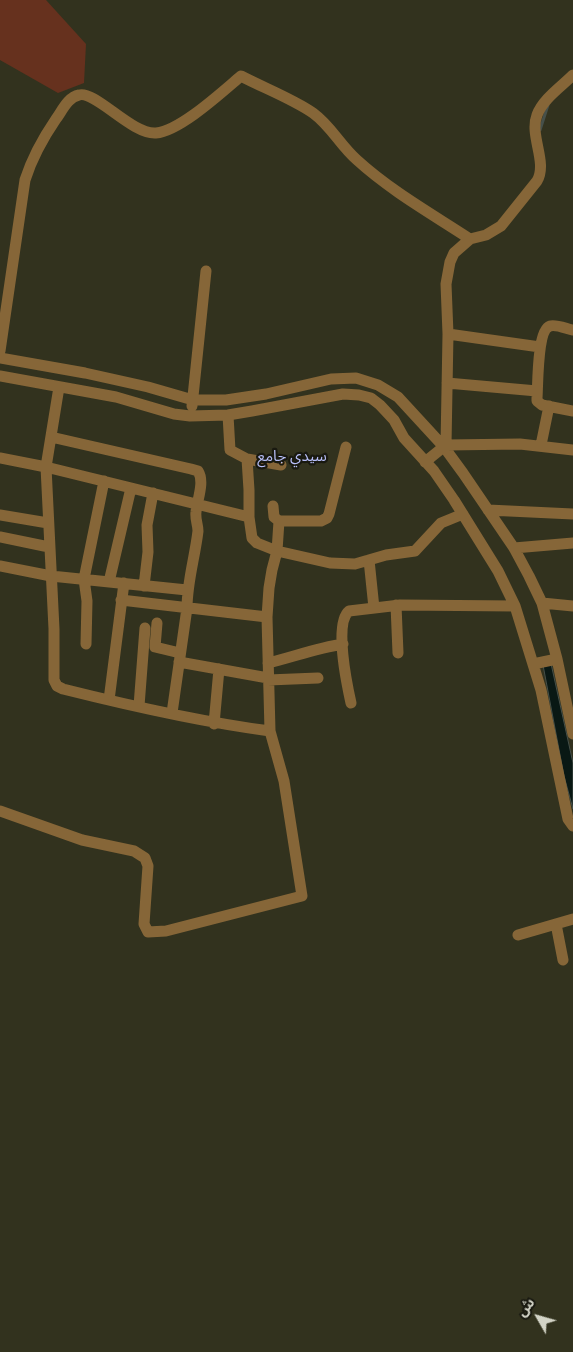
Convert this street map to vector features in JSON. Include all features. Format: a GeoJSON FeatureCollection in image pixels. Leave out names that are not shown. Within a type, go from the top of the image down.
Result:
{"type":"FeatureCollection","features":[{"type":"Feature","properties":{"kind":"street"},"geometry":{"type":"LineString","coordinates":[[445,446],[448,334],[447,270],[454,253],[470,239],[486,235],[501,226],[539,176],[535,118],[543,104],[573,75]]}},
{"type":"Feature","properties":{"kind":"street"},"geometry":{"type":"LineString","coordinates":[[0,351],[24,180],[30,162],[51,127],[64,107],[72,98],[78,95],[88,96],[135,126],[157,133],[168,130],[189,117],[241,76],[311,111],[325,121],[343,147],[383,181],[470,239]]}},
{"type":"Feature","properties":{"kind":"street"},"geometry":{"type":"LineString","coordinates":[[190,416],[206,271]]}},
{"type":"Feature","properties":{"kind":"street"},"geometry":{"type":"LineString","coordinates":[[573,330],[550,326],[546,329],[540,347],[537,401],[542,405],[573,411]]}},
{"type":"Feature","properties":{"kind":"street"},"geometry":{"type":"LineString","coordinates":[[448,334],[540,347]]}},
{"type":"Feature","properties":{"kind":"street"},"geometry":{"type":"LineString","coordinates":[[0,358],[85,372],[193,400],[226,400],[266,394],[294,386],[356,378],[378,385],[398,397],[445,446],[514,548],[542,603],[573,734]]}},
{"type":"Feature","properties":{"kind":"street"},"geometry":{"type":"LineString","coordinates":[[0,376],[116,397],[174,414],[190,416],[228,415],[323,396],[343,394],[359,394],[371,398],[380,405],[394,420],[406,441],[434,471],[463,514],[498,571],[515,606],[541,690],[568,819],[573,826]]}},
{"type":"Feature","properties":{"kind":"street"},"geometry":{"type":"LineString","coordinates":[[447,383],[538,391]]}},
{"type":"Feature","properties":{"kind":"street"},"geometry":{"type":"LineString","coordinates":[[59,386],[46,467],[54,630],[54,680],[57,686],[63,689],[214,724],[270,732]]}},
{"type":"Feature","properties":{"kind":"street"},"geometry":{"type":"LineString","coordinates":[[541,445],[549,406]]}},
{"type":"Feature","properties":{"kind":"street"},"geometry":{"type":"LineString","coordinates":[[228,415],[230,450],[248,459],[280,465]]}},
{"type":"Feature","properties":{"kind":"street"},"geometry":{"type":"LineString","coordinates":[[51,437],[198,471],[200,474],[195,518],[198,531],[187,590],[187,608],[172,713]]}},
{"type":"Feature","properties":{"kind":"street"},"geometry":{"type":"LineString","coordinates":[[425,462],[445,446],[541,445],[573,450]]}},
{"type":"Feature","properties":{"kind":"street"},"geometry":{"type":"LineString","coordinates":[[273,506],[274,517],[279,521],[320,521],[327,518],[346,447]]}},
{"type":"Feature","properties":{"kind":"street"},"geometry":{"type":"LineString","coordinates":[[0,458],[46,467],[248,517]]}},
{"type":"Feature","properties":{"kind":"street"},"geometry":{"type":"LineString","coordinates":[[248,459],[248,517],[252,538],[257,543],[277,551],[330,563],[355,564],[386,555],[415,551],[441,523],[463,514]]}},
{"type":"Feature","properties":{"kind":"street"},"geometry":{"type":"LineString","coordinates":[[86,644],[88,600],[84,579],[104,481]]}},
{"type":"Feature","properties":{"kind":"street"},"geometry":{"type":"LineString","coordinates":[[109,582],[131,488]]}},
{"type":"Feature","properties":{"kind":"street"},"geometry":{"type":"LineString","coordinates":[[144,586],[148,552],[147,525],[153,493]]}},
{"type":"Feature","properties":{"kind":"street"},"geometry":{"type":"LineString","coordinates":[[488,510],[573,514]]}},
{"type":"Feature","properties":{"kind":"street"},"geometry":{"type":"LineString","coordinates":[[0,515],[48,523]]}},
{"type":"Feature","properties":{"kind":"street"},"geometry":{"type":"LineString","coordinates":[[0,812],[21,818],[60,834],[134,850],[145,858],[148,866],[144,924],[148,932],[166,930],[302,896],[284,781],[270,732],[267,617],[272,570],[277,551],[279,521]]}},
{"type":"Feature","properties":{"kind":"street"},"geometry":{"type":"LineString","coordinates":[[0,537],[49,548]]}},
{"type":"Feature","properties":{"kind":"street"},"geometry":{"type":"LineString","coordinates":[[514,548],[573,543]]}},
{"type":"Feature","properties":{"kind":"street"},"geometry":{"type":"LineString","coordinates":[[369,560],[374,608]]}},
{"type":"Feature","properties":{"kind":"street"},"geometry":{"type":"LineString","coordinates":[[0,566],[51,576],[187,590]]}},
{"type":"Feature","properties":{"kind":"street"},"geometry":{"type":"LineString","coordinates":[[109,700],[124,584]]}},
{"type":"Feature","properties":{"kind":"street"},"geometry":{"type":"LineString","coordinates":[[121,600],[267,617]]}},
{"type":"Feature","properties":{"kind":"street"},"geometry":{"type":"LineString","coordinates":[[542,603],[573,606]]}},
{"type":"Feature","properties":{"kind":"street"},"geometry":{"type":"LineString","coordinates":[[352,703],[345,677],[342,621],[345,614],[349,611],[396,605],[515,606]]}},
{"type":"Feature","properties":{"kind":"street"},"geometry":{"type":"LineString","coordinates":[[396,605],[398,653]]}},
{"type":"Feature","properties":{"kind":"street"},"geometry":{"type":"LineString","coordinates":[[157,623],[155,647],[180,658],[219,669],[268,679],[318,678]]}},
{"type":"Feature","properties":{"kind":"street"},"geometry":{"type":"LineString","coordinates":[[138,706],[145,628]]}},
{"type":"Feature","properties":{"kind":"street"},"geometry":{"type":"LineString","coordinates":[[268,663],[314,651],[322,647],[343,644]]}},
{"type":"Feature","properties":{"kind":"street"},"geometry":{"type":"LineString","coordinates":[[533,664],[556,659]]}},
{"type":"Feature","properties":{"kind":"street"},"geometry":{"type":"LineString","coordinates":[[214,724],[219,669]]}},
{"type":"Feature","properties":{"kind":"street"},"geometry":{"type":"LineString","coordinates":[[518,935],[573,919]]}},
{"type":"Feature","properties":{"kind":"street"},"geometry":{"type":"LineString","coordinates":[[556,924],[564,960]]}},
{"type":"Feature","properties":{"kind":"shaded area"},"geometry":{"type":"Polygon","coordinates":[[[0,0],[46,0],[86,44],[84,83],[58,93],[0,60],[0,0]]]}},
{"type":"Feature","properties":{"kind":"shaded area"},"geometry":{"type":"Polygon","coordinates":[[[550,659],[573,763],[573,809],[564,776],[543,665],[550,659]]]}},
{"type":"Feature","properties":{"kind":"waterway"},"geometry":{"type":"LineString","coordinates":[[540,130],[548,105]]}},
{"type":"Feature","properties":{"kind":"district","name":"سيدي جامع"},"geometry":{"type":"Point","coordinates":[292,457]}}]}
